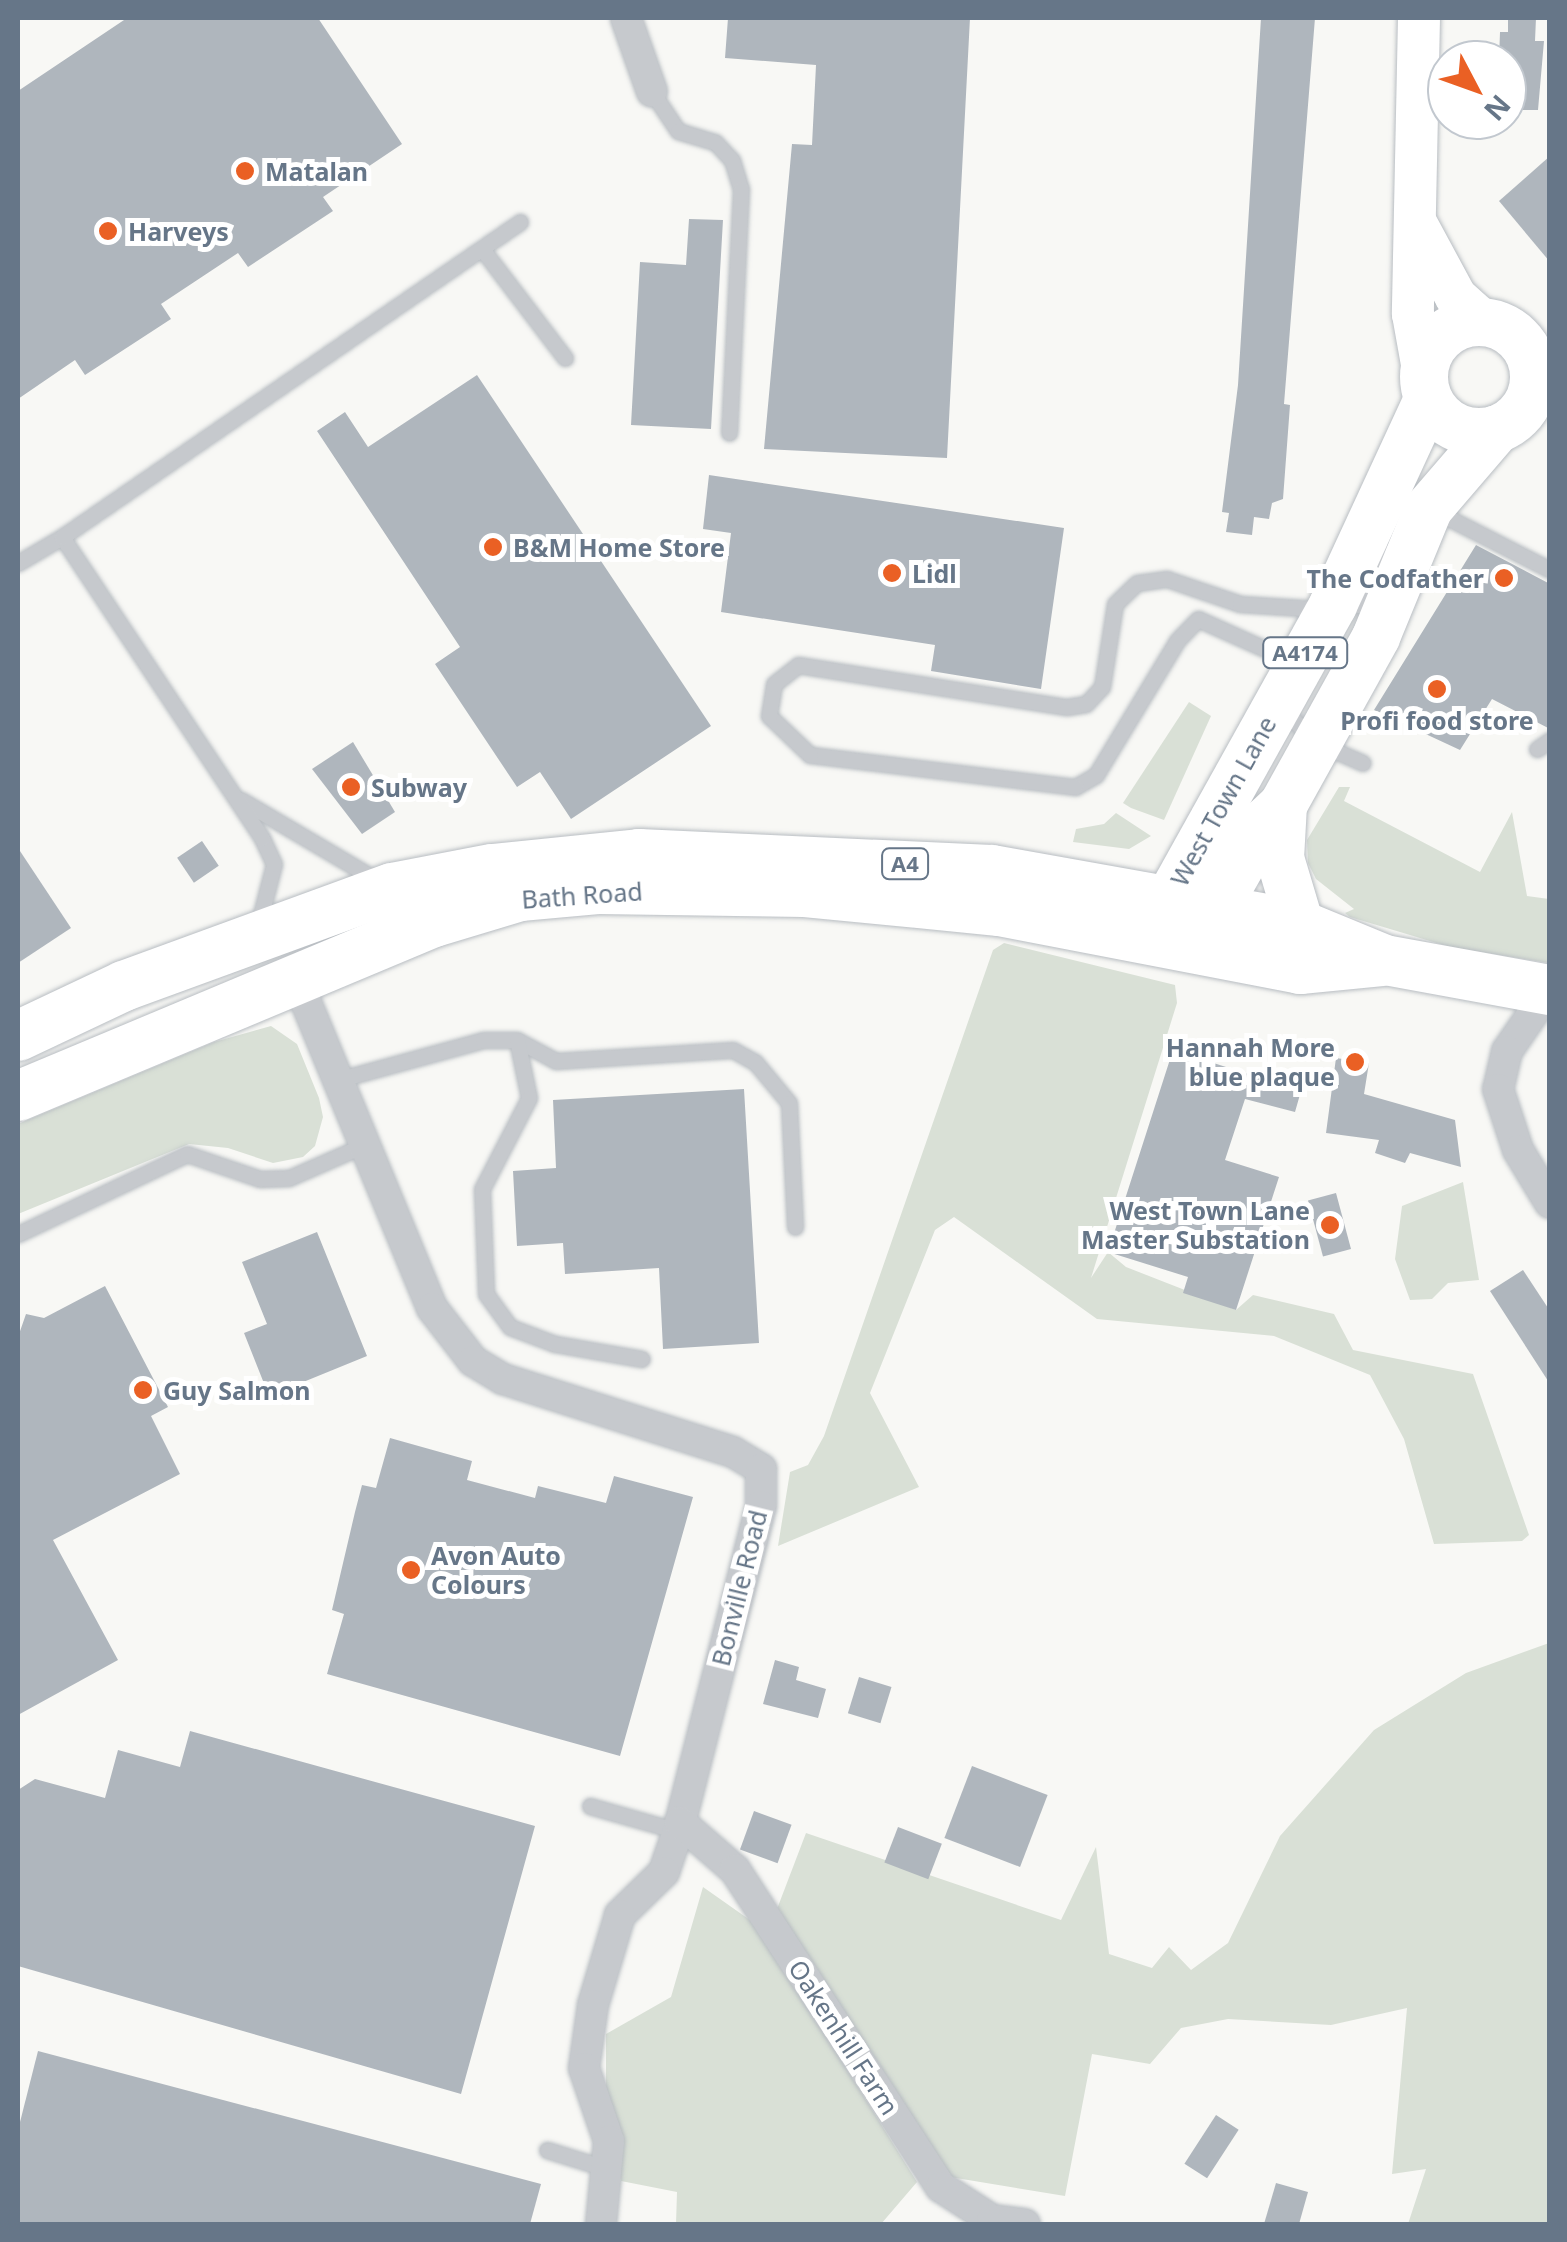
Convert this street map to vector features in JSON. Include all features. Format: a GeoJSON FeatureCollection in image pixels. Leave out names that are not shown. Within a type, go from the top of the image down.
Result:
{"type":"FeatureCollection","features":[{"type":"Feature","properties":{"kind":"highway","name":"Bath Road"},"geometry":{"type":"LineString","coordinates":[[18,1036],[124,986],[392,888],[492,869],[639,854],[992,870],[1189,917]]}},
{"type":"Feature","properties":{"kind":"highway","name":"Bath Road"},"geometry":{"type":"LineString","coordinates":[[18,1096],[434,922],[520,896],[598,889],[806,892],[999,912],[1189,917]]}},
{"type":"Feature","properties":{"kind":"highway","name":"A4"},"geometry":{"type":"LineString","coordinates":[[1189,917],[1300,925],[1385,960],[1549,990]]}},
{"type":"Feature","properties":{"kind":"highway","name":"A4"},"geometry":{"type":"LineString","coordinates":[[1189,917],[1300,969],[1385,960]]}},
{"type":"Feature","properties":{"kind":"main road"},"geometry":{"type":"LineString","coordinates":[[1419,18],[1412,314],[1425,381],[1447,422],[1470,432],[1497,429]]}},
{"type":"Feature","properties":{"kind":"main road"},"geometry":{"type":"LineString","coordinates":[[1417,224],[1456,298],[1515,324]]}},
{"type":"Feature","properties":{"kind":"main road","name":"A4174"},"geometry":{"type":"LineString","coordinates":[[1425,381],[1447,332],[1515,324],[1541,387],[1524,410],[1497,429]]}},
{"type":"Feature","properties":{"kind":"main road","name":"West Town Lane"},"geometry":{"type":"LineString","coordinates":[[1189,917],[1301,674],[1340,614],[1425,381]]}},
{"type":"Feature","properties":{"kind":"main road","name":"West Town Lane"},"geometry":{"type":"LineString","coordinates":[[1189,917],[1266,820],[1283,805],[1376,637],[1430,508],[1497,429]]}},
{"type":"Feature","properties":{"kind":"main road","name":"West Town Lane"},"geometry":{"type":"LineString","coordinates":[[1283,805],[1280,858],[1300,925]]}},
{"type":"Feature","properties":{"kind":"street"},"geometry":{"type":"LineString","coordinates":[[626,18],[652,92]]}},
{"type":"Feature","properties":{"kind":"street","name":"Bonville Road"},"geometry":{"type":"LineString","coordinates":[[296,978],[432,1308],[473,1362],[503,1379],[733,1452],[761,1469],[761,1506],[679,1827],[664,1872],[620,1915],[593,2005],[584,2068],[609,2141],[601,2224]]}},
{"type":"Feature","properties":{"kind":"street"},"geometry":{"type":"LineString","coordinates":[[1549,990],[1507,1051],[1498,1089],[1518,1150],[1550,1202]]}},
{"type":"Feature","properties":{"kind":"street","name":"Oakenhill Farm"},"geometry":{"type":"LineString","coordinates":[[679,1827],[735,1870],[941,2187],[992,2220],[1025,2224]]}},
{"type":"Feature","properties":{"kind":"lane"},"geometry":{"type":"LineString","coordinates":[[652,92],[678,131],[715,142],[732,160],[741,189],[729,433]]}},
{"type":"Feature","properties":{"kind":"lane"},"geometry":{"type":"LineString","coordinates":[[18,564],[520,222]]}},
{"type":"Feature","properties":{"kind":"lane"},"geometry":{"type":"LineString","coordinates":[[482,249],[565,358]]}},
{"type":"Feature","properties":{"kind":"lane"},"geometry":{"type":"LineString","coordinates":[[1363,763],[1316,742],[1301,674],[1228,628],[1198,620],[1177,641],[1096,775],[1074,787],[810,755],[770,716],[774,684],[798,665],[1066,707],[1086,704],[1102,687],[1115,604],[1137,583],[1167,579],[1240,604],[1340,614],[1430,508],[1550,570]]}},
{"type":"Feature","properties":{"kind":"lane"},"geometry":{"type":"LineString","coordinates":[[62,537],[242,800],[274,864],[273,887],[249,942]]}},
{"type":"Feature","properties":{"kind":"lane"},"geometry":{"type":"LineString","coordinates":[[242,800],[392,888]]}},
{"type":"Feature","properties":{"kind":"lane"},"geometry":{"type":"LineString","coordinates":[[336,1080],[483,1040],[516,1040],[556,1060],[733,1050],[755,1062],[789,1102],[795,1228]]}},
{"type":"Feature","properties":{"kind":"lane"},"geometry":{"type":"LineString","coordinates":[[516,1040],[529,1098],[482,1188],[486,1294],[510,1327],[555,1344],[642,1358]]}},
{"type":"Feature","properties":{"kind":"lane"},"geometry":{"type":"LineString","coordinates":[[18,1234],[187,1154],[260,1179],[288,1178],[362,1146]]}},
{"type":"Feature","properties":{"kind":"lane"},"geometry":{"type":"LineString","coordinates":[[590,1806],[679,1827]]}},
{"type":"Feature","properties":{"kind":"lane"},"geometry":{"type":"LineString","coordinates":[[547,2150],[608,2168]]}},
{"type":"Feature","properties":{"kind":"shaded area"},"geometry":{"type":"Polygon","coordinates":[[[1189,702],[1211,716],[1164,820],[1131,808],[1123,803],[1189,702]]]}},
{"type":"Feature","properties":{"kind":"shaded area"},"geometry":{"type":"Polygon","coordinates":[[[1339,787],[1350,787],[1344,801],[1480,872],[1512,812],[1527,896],[1549,899],[1549,963],[1450,947],[1345,913],[1354,909],[1316,879],[1308,863],[1307,840],[1339,787]]]}},
{"type":"Feature","properties":{"kind":"shaded area"},"geometry":{"type":"Polygon","coordinates":[[[1116,813],[1151,836],[1129,849],[1073,842],[1076,829],[1104,824],[1116,813]]]}},
{"type":"Feature","properties":{"kind":"shaded area"},"geometry":{"type":"Polygon","coordinates":[[[1004,943],[1175,985],[1177,1003],[1091,1278],[1108,1252],[1126,1267],[1236,1310],[1253,1295],[1334,1314],[1353,1350],[1473,1374],[1529,1535],[1522,1541],[1434,1544],[1404,1439],[1370,1375],[1274,1336],[1097,1319],[954,1217],[935,1230],[870,1393],[919,1487],[778,1546],[790,1472],[808,1465],[824,1436],[993,950],[1004,943]]]}},
{"type":"Feature","properties":{"kind":"shaded area"},"geometry":{"type":"Polygon","coordinates":[[[271,1026],[297,1044],[319,1098],[323,1117],[315,1146],[303,1157],[273,1163],[228,1148],[189,1144],[18,1214],[18,1124],[214,1042],[271,1026]]]}},
{"type":"Feature","properties":{"kind":"shaded area"},"geometry":{"type":"Polygon","coordinates":[[[1463,1182],[1479,1280],[1448,1283],[1432,1299],[1410,1300],[1395,1259],[1402,1206],[1463,1182]]]}},
{"type":"Feature","properties":{"kind":"shaded area"},"geometry":{"type":"Polygon","coordinates":[[[1549,1643],[1549,2224],[1408,2224],[1426,2169],[1392,2174],[1407,2008],[1331,2025],[1228,2019],[1181,2028],[1150,2064],[1092,2054],[1065,2196],[950,2177],[777,1909],[806,1833],[1061,1920],[1096,1847],[1109,1954],[1152,1968],[1169,1947],[1191,1970],[1228,1943],[1280,1836],[1374,1730],[1466,1673],[1549,1643]]]}},
{"type":"Feature","properties":{"kind":"shaded area"},"geometry":{"type":"Polygon","coordinates":[[[703,1887],[757,1925],[917,2182],[881,2224],[676,2224],[677,2192],[621,2181],[606,2114],[606,2034],[671,1997],[703,1887]]]}},
{"type":"Feature","properties":{"kind":"building","name":"Matalan"},"geometry":{"type":"Polygon","coordinates":[[[127,18],[318,18],[402,144],[323,197],[333,211],[248,267],[238,253],[161,304],[171,319],[85,375],[75,360],[18,399],[18,91],[127,18]]]}},
{"type":"Feature","properties":{"kind":"building"},"geometry":{"type":"Polygon","coordinates":[[[728,18],[970,18],[947,458],[764,449],[792,144],[812,145],[816,65],[725,58],[728,18]]]}},
{"type":"Feature","properties":{"kind":"building"},"geometry":{"type":"Polygon","coordinates":[[[1261,18],[1315,18],[1284,404],[1290,405],[1283,499],[1272,503],[1269,519],[1254,517],[1252,535],[1226,532],[1229,513],[1222,512],[1238,385],[1261,18]]]}},
{"type":"Feature","properties":{"kind":"building"},"geometry":{"type":"Polygon","coordinates":[[[1508,18],[1536,18],[1535,41],[1544,41],[1538,110],[1527,110],[1527,40],[1500,40],[1500,32],[1508,32],[1508,18]]]}},
{"type":"Feature","properties":{"kind":"building"},"geometry":{"type":"Polygon","coordinates":[[[1550,156],[1550,262],[1499,201],[1550,156]]]}},
{"type":"Feature","properties":{"kind":"building"},"geometry":{"type":"Polygon","coordinates":[[[689,219],[723,220],[711,429],[631,425],[640,262],[686,265],[689,219]]]}},
{"type":"Feature","properties":{"kind":"building","name":"B&M Home Store"},"geometry":{"type":"Polygon","coordinates":[[[477,375],[711,726],[571,819],[540,772],[517,787],[435,664],[460,647],[317,431],[345,412],[368,447],[477,375]]]}},
{"type":"Feature","properties":{"kind":"building","name":"Lidl"},"geometry":{"type":"Polygon","coordinates":[[[709,475],[1064,528],[1041,689],[931,671],[935,645],[721,612],[731,533],[703,529],[709,475]]]}},
{"type":"Feature","properties":{"kind":"building"},"geometry":{"type":"Polygon","coordinates":[[[1476,545],[1550,584],[1550,729],[1492,699],[1460,750],[1374,710],[1476,545]]]}},
{"type":"Feature","properties":{"kind":"building","name":"Subway"},"geometry":{"type":"Polygon","coordinates":[[[353,742],[395,812],[362,834],[312,769],[353,742]]]}},
{"type":"Feature","properties":{"kind":"building"},"geometry":{"type":"Polygon","coordinates":[[[202,841],[219,866],[194,883],[177,858],[202,841]]]}},
{"type":"Feature","properties":{"kind":"building"},"geometry":{"type":"Polygon","coordinates":[[[18,848],[71,928],[18,963],[18,848]]]}},
{"type":"Feature","properties":{"kind":"building"},"geometry":{"type":"Polygon","coordinates":[[[1173,1050],[1301,1091],[1295,1112],[1245,1099],[1225,1160],[1279,1177],[1236,1310],[1183,1293],[1188,1277],[1108,1252],[1173,1050]]]}},
{"type":"Feature","properties":{"kind":"building"},"geometry":{"type":"Polygon","coordinates":[[[1336,1058],[1369,1063],[1364,1094],[1455,1120],[1461,1167],[1410,1153],[1405,1163],[1375,1153],[1379,1140],[1326,1133],[1336,1058]]]}},
{"type":"Feature","properties":{"kind":"building"},"geometry":{"type":"Polygon","coordinates":[[[744,1089],[759,1343],[663,1349],[659,1268],[565,1274],[563,1243],[517,1246],[513,1171],[556,1168],[553,1100],[744,1089]]]}},
{"type":"Feature","properties":{"kind":"building","name":"West Town Lane Master Substation"},"geometry":{"type":"Polygon","coordinates":[[[1336,1193],[1351,1249],[1323,1257],[1308,1201],[1336,1193]]]}},
{"type":"Feature","properties":{"kind":"building"},"geometry":{"type":"Polygon","coordinates":[[[317,1232],[367,1356],[269,1396],[244,1333],[267,1324],[242,1262],[317,1232]]]}},
{"type":"Feature","properties":{"kind":"building"},"geometry":{"type":"Polygon","coordinates":[[[1523,1270],[1550,1311],[1550,1384],[1490,1291],[1523,1270]]]}},
{"type":"Feature","properties":{"kind":"building"},"geometry":{"type":"Polygon","coordinates":[[[105,1286],[168,1407],[151,1416],[180,1474],[53,1540],[118,1660],[18,1715],[18,1337],[26,1314],[44,1318],[105,1286]]]}},
{"type":"Feature","properties":{"kind":"building"},"geometry":{"type":"Polygon","coordinates":[[[390,1438],[472,1461],[467,1480],[535,1498],[538,1486],[606,1503],[614,1476],[693,1497],[620,1756],[327,1674],[344,1614],[332,1610],[362,1485],[376,1488],[390,1438]]]}},
{"type":"Feature","properties":{"kind":"building"},"geometry":{"type":"Polygon","coordinates":[[[775,1660],[799,1667],[796,1680],[826,1689],[818,1718],[763,1704],[775,1660]]]}},
{"type":"Feature","properties":{"kind":"building"},"geometry":{"type":"Polygon","coordinates":[[[859,1677],[892,1687],[880,1723],[848,1713],[859,1677]]]}},
{"type":"Feature","properties":{"kind":"building"},"geometry":{"type":"Polygon","coordinates":[[[190,1731],[535,1826],[461,2094],[18,1966],[18,1790],[35,1779],[105,1798],[118,1750],[180,1767],[190,1731]]]}},
{"type":"Feature","properties":{"kind":"building"},"geometry":{"type":"Polygon","coordinates":[[[972,1766],[1048,1795],[1020,1867],[944,1838],[972,1766]]]}},
{"type":"Feature","properties":{"kind":"building"},"geometry":{"type":"Polygon","coordinates":[[[754,1811],[792,1825],[778,1863],[740,1850],[754,1811]]]}},
{"type":"Feature","properties":{"kind":"building"},"geometry":{"type":"Polygon","coordinates":[[[898,1827],[942,1844],[928,1879],[884,1862],[898,1827]]]}},
{"type":"Feature","properties":{"kind":"building"},"geometry":{"type":"Polygon","coordinates":[[[38,2051],[541,2184],[530,2224],[18,2224],[18,2130],[38,2051]]]}},
{"type":"Feature","properties":{"kind":"building"},"geometry":{"type":"Polygon","coordinates":[[[1216,2115],[1239,2130],[1207,2178],[1184,2164],[1216,2115]]]}},
{"type":"Feature","properties":{"kind":"building"},"geometry":{"type":"Polygon","coordinates":[[[1276,2183],[1308,2192],[1299,2224],[1264,2224],[1276,2183]]]}},
{"type":"Feature","properties":{"kind":"place","name":"Matalan"},"geometry":{"type":"Point","coordinates":[245,171]}},
{"type":"Feature","properties":{"kind":"place","name":"Harveys"},"geometry":{"type":"Point","coordinates":[108,231]}},
{"type":"Feature","properties":{"kind":"place","name":"B&M Home Store"},"geometry":{"type":"Point","coordinates":[493,547]}},
{"type":"Feature","properties":{"kind":"place","name":"Lidl"},"geometry":{"type":"Point","coordinates":[892,573]}},
{"type":"Feature","properties":{"kind":"place","name":"The Codfather"},"geometry":{"type":"Point","coordinates":[1504,578]}},
{"type":"Feature","properties":{"kind":"place","name":"Profi food store"},"geometry":{"type":"Point","coordinates":[1437,689]}},
{"type":"Feature","properties":{"kind":"place","name":"Subway"},"geometry":{"type":"Point","coordinates":[351,787]}},
{"type":"Feature","properties":{"kind":"place","name":"Hannah More blue plaque"},"geometry":{"type":"Point","coordinates":[1355,1062]}},
{"type":"Feature","properties":{"kind":"place","name":"West Town Lane Master Substation"},"geometry":{"type":"Point","coordinates":[1330,1225]}},
{"type":"Feature","properties":{"kind":"place","name":"Guy Salmon"},"geometry":{"type":"Point","coordinates":[143,1390]}},
{"type":"Feature","properties":{"kind":"place","name":"Avon Auto Colours"},"geometry":{"type":"Point","coordinates":[411,1570]}}]}
